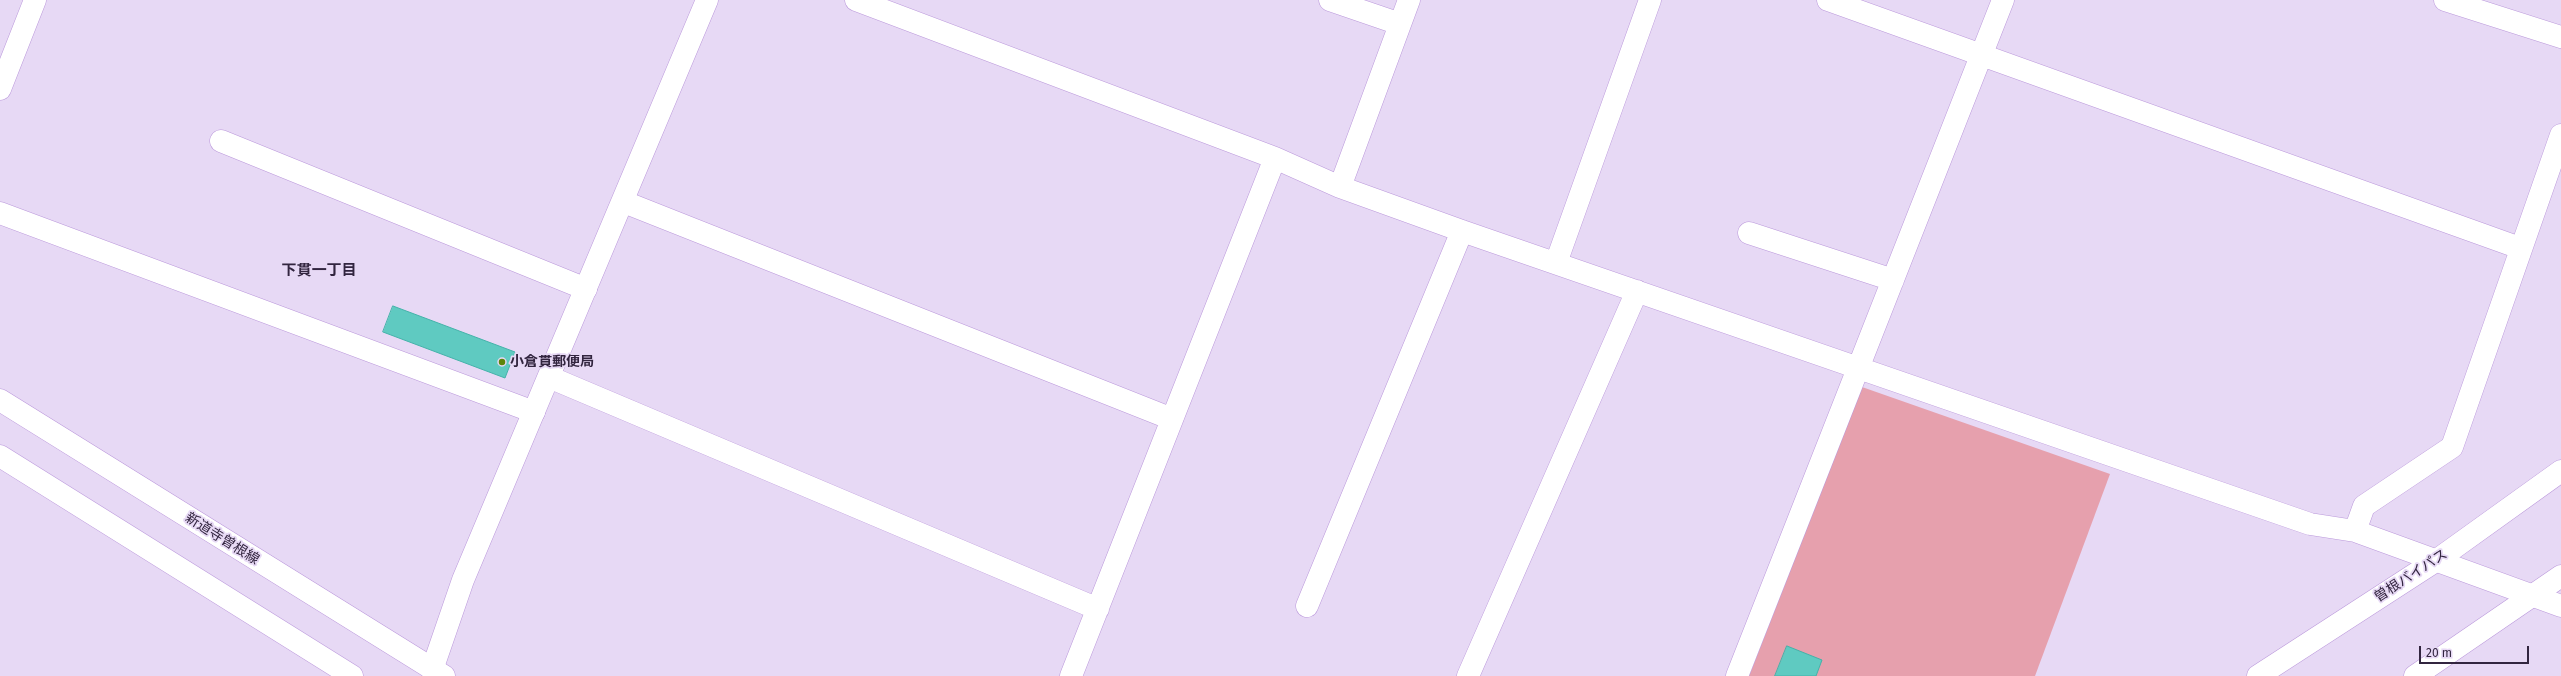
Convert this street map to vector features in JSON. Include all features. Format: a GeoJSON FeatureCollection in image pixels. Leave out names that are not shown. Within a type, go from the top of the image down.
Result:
{"type":"FeatureCollection","features":[{"type":"Feature","properties":{"kind":"main road"},"geometry":{"type":"LineString","coordinates":[[0,89],[35,0]]}},
{"type":"Feature","properties":{"kind":"main road"},"geometry":{"type":"LineString","coordinates":[[436,674],[463,580],[624,202],[707,0]]}},
{"type":"Feature","properties":{"kind":"main road"},"geometry":{"type":"LineString","coordinates":[[856,0],[1275,158],[1340,187],[1462,231],[1857,369],[2310,524],[2355,531],[2561,606]]}},
{"type":"Feature","properties":{"kind":"main road"},"geometry":{"type":"LineString","coordinates":[[1330,0],[1400,24]]}},
{"type":"Feature","properties":{"kind":"main road"},"geometry":{"type":"LineString","coordinates":[[1340,187],[1409,0]]}},
{"type":"Feature","properties":{"kind":"main road"},"geometry":{"type":"LineString","coordinates":[[1556,263],[1650,0]]}},
{"type":"Feature","properties":{"kind":"main road"},"geometry":{"type":"LineString","coordinates":[[1828,0],[2520,248]]}},
{"type":"Feature","properties":{"kind":"main road"},"geometry":{"type":"LineString","coordinates":[[1737,676],[2003,0]]}},
{"type":"Feature","properties":{"kind":"main road"},"geometry":{"type":"LineString","coordinates":[[2445,0],[2561,37]]}},
{"type":"Feature","properties":{"kind":"main road"},"geometry":{"type":"LineString","coordinates":[[2355,531],[2364,506],[2452,447],[2520,248],[2561,135]]}},
{"type":"Feature","properties":{"kind":"main road"},"geometry":{"type":"LineString","coordinates":[[221,141],[586,289]]}},
{"type":"Feature","properties":{"kind":"main road"},"geometry":{"type":"LineString","coordinates":[[1071,676],[1275,158]]}},
{"type":"Feature","properties":{"kind":"main road"},"geometry":{"type":"LineString","coordinates":[[624,202],[1172,419]]}},
{"type":"Feature","properties":{"kind":"main road"},"geometry":{"type":"LineString","coordinates":[[0,213],[534,412]]}},
{"type":"Feature","properties":{"kind":"main road"},"geometry":{"type":"LineString","coordinates":[[1307,606],[1462,231]]}},
{"type":"Feature","properties":{"kind":"main road"},"geometry":{"type":"LineString","coordinates":[[1749,232],[1893,280]]}},
{"type":"Feature","properties":{"kind":"main road"},"geometry":{"type":"LineString","coordinates":[[1468,676],[1637,291]]}},
{"type":"Feature","properties":{"kind":"main road"},"geometry":{"type":"LineString","coordinates":[[549,377],[1098,609]]}},
{"type":"Feature","properties":{"kind":"main road","name":"新道寺曽根線"},"geometry":{"type":"LineString","coordinates":[[0,400],[436,674]]}},
{"type":"Feature","properties":{"kind":"main road"},"geometry":{"type":"LineString","coordinates":[[0,456],[352,676]]}},
{"type":"Feature","properties":{"kind":"main road","name":"曽根バイパス"},"geometry":{"type":"LineString","coordinates":[[2258,676],[2437,560],[2561,472]]}},
{"type":"Feature","properties":{"kind":"main road"},"geometry":{"type":"LineString","coordinates":[[2415,676],[2561,576]]}},
{"type":"Feature","properties":{"kind":"shaded area"},"geometry":{"type":"Polygon","coordinates":[[[1862,387],[2110,474],[2035,676],[1749,676],[1862,387]]]}},
{"type":"Feature","properties":{"kind":"building"},"geometry":{"type":"Polygon","coordinates":[[[393,306],[515,352],[505,378],[383,332],[393,306]]]}},
{"type":"Feature","properties":{"kind":"building"},"geometry":{"type":"Polygon","coordinates":[[[1787,646],[1822,660],[1816,676],[1775,676],[1787,646]]]}},
{"type":"Feature","properties":{"kind":"place","name":"小倉貫郵便局"},"geometry":{"type":"Point","coordinates":[502,362]}},
{"type":"Feature","properties":{"kind":"district","name":"下貫一丁目"},"geometry":{"type":"Point","coordinates":[319,271]}}]}
